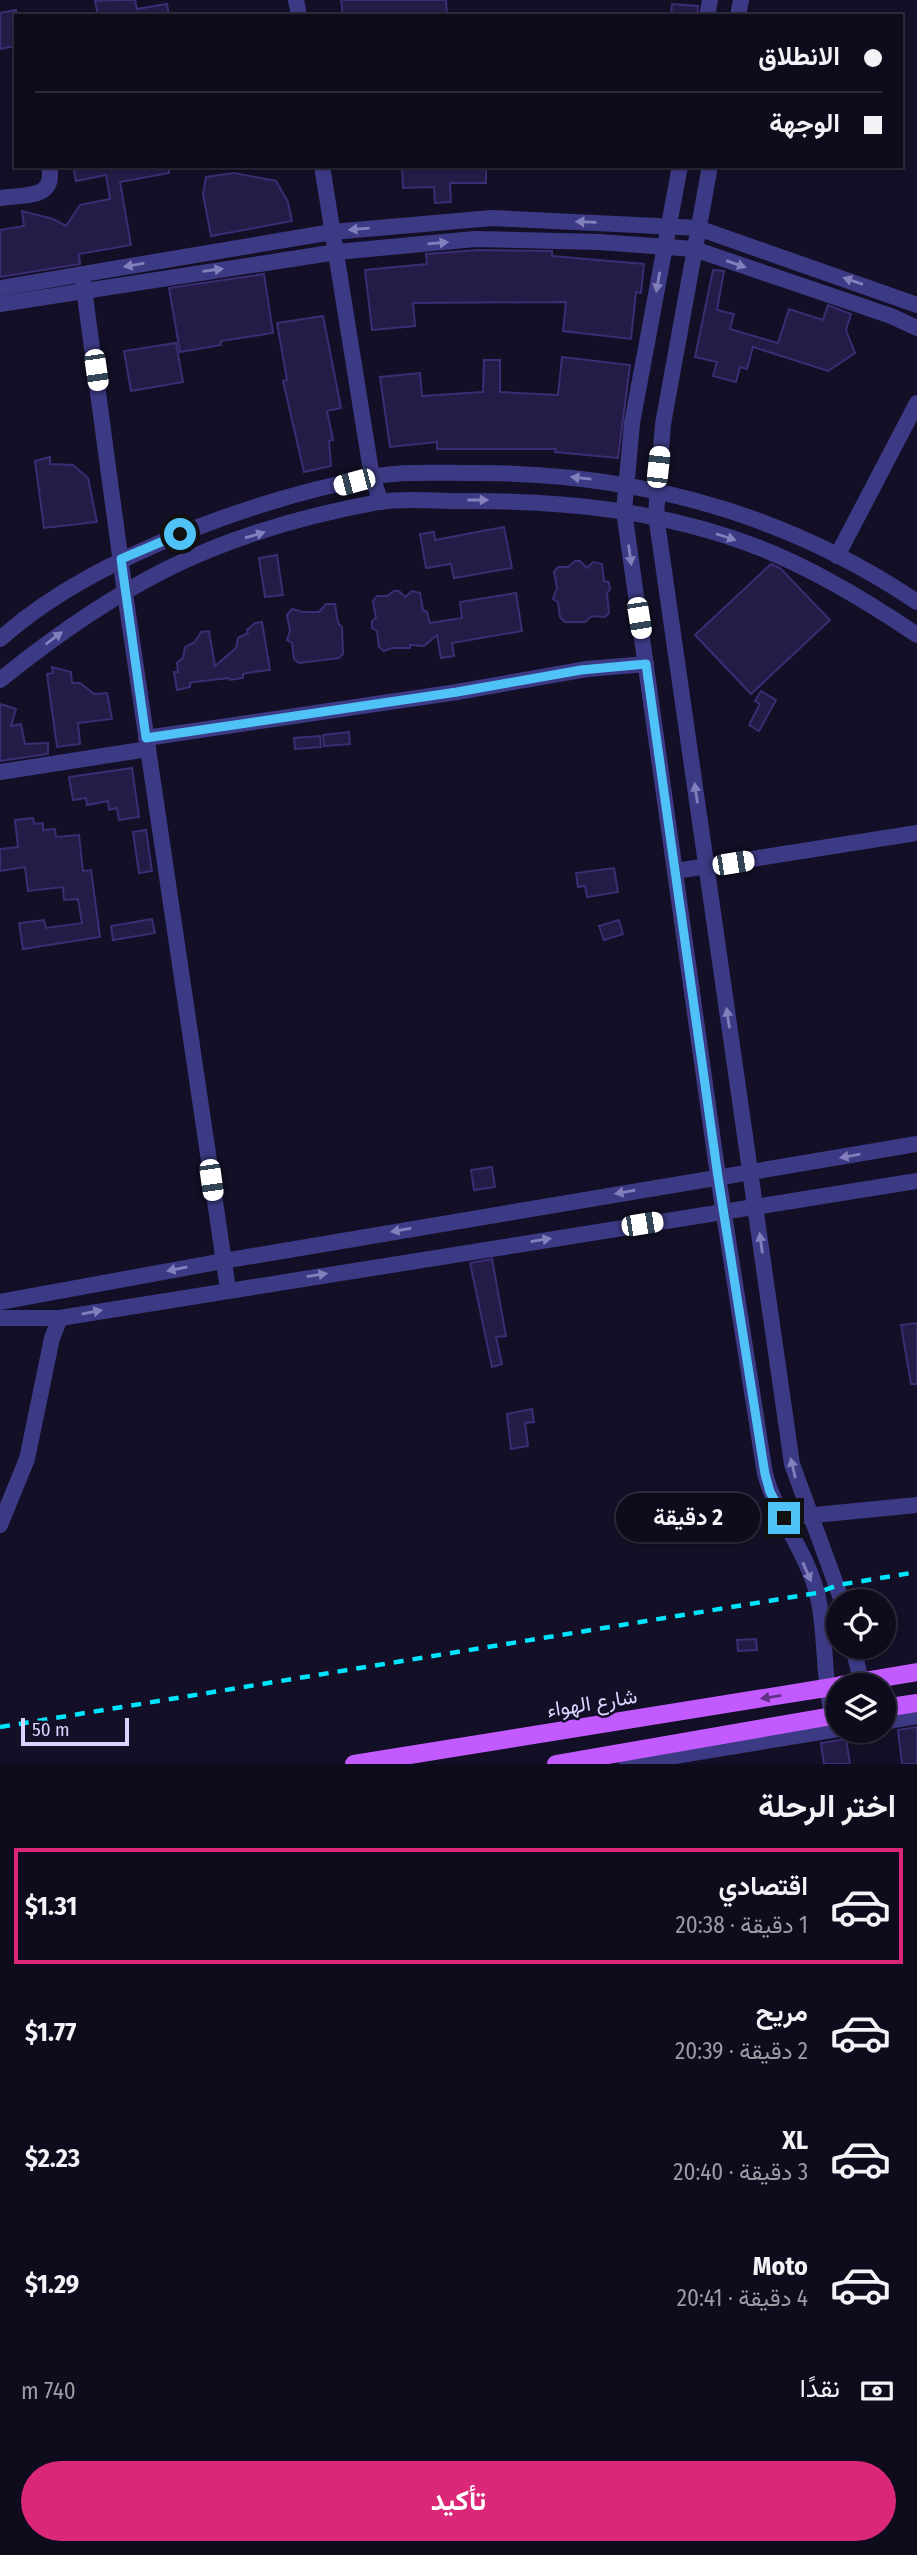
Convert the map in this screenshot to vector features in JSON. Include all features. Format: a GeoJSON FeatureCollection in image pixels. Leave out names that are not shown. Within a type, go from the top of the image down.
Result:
{"type":"FeatureCollection","features":[{"type":"Feature","properties":{"kind":"main road","name":"شارع الهواء"},"geometry":{"type":"LineString","coordinates":[[896,1676],[917,1672]]}},
{"type":"Feature","properties":{"kind":"main road","name":"شارع الهواء"},"geometry":{"type":"LineString","coordinates":[[354,1764],[826,1687]]}},
{"type":"Feature","properties":{"kind":"main road"},"geometry":{"type":"LineString","coordinates":[[896,1707],[917,1703]]}},
{"type":"Feature","properties":{"kind":"main road"},"geometry":{"type":"LineString","coordinates":[[556,1764],[826,1722]]}},
{"type":"Feature","properties":{"kind":"street"},"geometry":{"type":"LineString","coordinates":[[0,198],[43,192],[49,187],[52,178],[50,168]]}},
{"type":"Feature","properties":{"kind":"street"},"geometry":{"type":"LineString","coordinates":[[322,168],[372,477],[381,502]]}},
{"type":"Feature","properties":{"kind":"street"},"geometry":{"type":"LineString","coordinates":[[680,168],[632,423],[624,511],[718,1177],[765,1474],[770,1492],[817,1593],[832,1673]]}},
{"type":"Feature","properties":{"kind":"street"},"geometry":{"type":"LineString","coordinates":[[710,168],[663,424],[656,515],[792,1464],[838,1589]]}},
{"type":"Feature","properties":{"kind":"street"},"geometry":{"type":"LineString","coordinates":[[0,304],[84,281],[332,232],[492,218],[698,228],[917,305]]}},
{"type":"Feature","properties":{"kind":"street"},"geometry":{"type":"LineString","coordinates":[[0,288],[475,239],[599,242],[694,249],[891,316],[917,328]]}},
{"type":"Feature","properties":{"kind":"street"},"geometry":{"type":"LineString","coordinates":[[84,281],[125,593],[228,1289]]}},
{"type":"Feature","properties":{"kind":"street"},"geometry":{"type":"LineString","coordinates":[[837,556],[917,403]]}},
{"type":"Feature","properties":{"kind":"street"},"geometry":{"type":"LineString","coordinates":[[0,639],[22,620],[121,559],[221,518],[372,477],[504,472],[625,483],[656,489],[762,519],[886,581],[917,602]]}},
{"type":"Feature","properties":{"kind":"street"},"geometry":{"type":"LineString","coordinates":[[0,680],[78,620],[168,568],[244,538],[381,502],[564,502],[656,515],[759,547],[804,567],[871,604],[917,635]]}},
{"type":"Feature","properties":{"kind":"street"},"geometry":{"type":"LineString","coordinates":[[0,772],[147,743],[581,670],[646,664]]}},
{"type":"Feature","properties":{"kind":"street"},"geometry":{"type":"LineString","coordinates":[[676,871],[917,833]]}},
{"type":"Feature","properties":{"kind":"street"},"geometry":{"type":"LineString","coordinates":[[0,1302],[223,1261],[917,1144]]}},
{"type":"Feature","properties":{"kind":"street"},"geometry":{"type":"LineString","coordinates":[[0,1318],[61,1318],[228,1289],[917,1181]]}},
{"type":"Feature","properties":{"kind":"street"},"geometry":{"type":"LineString","coordinates":[[0,1525],[27,1459],[52,1338],[61,1318]]}},
{"type":"Feature","properties":{"kind":"street"},"geometry":{"type":"LineString","coordinates":[[784,1518],[917,1505]]}},
{"type":"Feature","properties":{"kind":"street"},"geometry":{"type":"LineString","coordinates":[[896,1720],[917,1716]]}},
{"type":"Feature","properties":{"kind":"street"},"geometry":{"type":"LineString","coordinates":[[627,1764],[826,1722]]}},
{"type":"Feature","properties":{"kind":"building"},"geometry":{"type":"Polygon","coordinates":[[[135,0],[137,9],[167,4],[169,14],[98,14],[95,1],[135,0]]]}},
{"type":"Feature","properties":{"kind":"building"},"geometry":{"type":"Polygon","coordinates":[[[341,0],[446,0],[447,14],[343,14],[341,0]]]}},
{"type":"Feature","properties":{"kind":"building"},"geometry":{"type":"Polygon","coordinates":[[[672,4],[698,6],[697,14],[671,14],[672,4]]]}},
{"type":"Feature","properties":{"kind":"building"},"geometry":{"type":"Polygon","coordinates":[[[16,10],[14,46],[0,49],[0,13],[16,10]]]}},
{"type":"Feature","properties":{"kind":"building"},"geometry":{"type":"Polygon","coordinates":[[[73,168],[169,168],[169,173],[120,182],[131,245],[79,254],[80,264],[0,277],[0,230],[24,226],[22,211],[53,219],[66,226],[80,205],[110,199],[106,175],[76,181],[73,168]]]}},
{"type":"Feature","properties":{"kind":"building"},"geometry":{"type":"Polygon","coordinates":[[[402,168],[486,168],[486,183],[450,183],[451,202],[435,203],[434,187],[403,188],[402,168]]]}},
{"type":"Feature","properties":{"kind":"building"},"geometry":{"type":"Polygon","coordinates":[[[234,173],[276,181],[288,202],[292,221],[211,236],[203,194],[206,177],[234,173]]]}},
{"type":"Feature","properties":{"kind":"building"},"geometry":{"type":"Polygon","coordinates":[[[479,250],[552,251],[552,256],[644,264],[641,293],[636,292],[631,339],[563,331],[566,302],[413,303],[415,326],[372,330],[365,270],[427,264],[426,254],[479,250]]]}},
{"type":"Feature","properties":{"kind":"building"},"geometry":{"type":"Polygon","coordinates":[[[713,270],[724,271],[717,310],[734,314],[730,329],[778,343],[789,309],[823,320],[828,305],[851,314],[846,330],[855,353],[828,371],[753,347],[747,369],[740,367],[736,382],[713,376],[717,362],[695,357],[713,270]]]}},
{"type":"Feature","properties":{"kind":"building"},"geometry":{"type":"Polygon","coordinates":[[[264,274],[273,333],[221,341],[221,345],[180,352],[169,288],[264,274]]]}},
{"type":"Feature","properties":{"kind":"building"},"geometry":{"type":"Polygon","coordinates":[[[323,316],[341,408],[327,411],[333,440],[329,441],[331,466],[304,472],[283,381],[287,380],[277,323],[323,316]]]}},
{"type":"Feature","properties":{"kind":"building"},"geometry":{"type":"Polygon","coordinates":[[[176,343],[183,382],[131,391],[124,351],[176,343]]]}},
{"type":"Feature","properties":{"kind":"building"},"geometry":{"type":"Polygon","coordinates":[[[562,357],[630,365],[618,458],[555,452],[556,449],[437,449],[437,442],[390,447],[380,377],[420,373],[422,396],[483,392],[484,360],[500,360],[500,392],[558,395],[562,357]]]}},
{"type":"Feature","properties":{"kind":"building"},"geometry":{"type":"Polygon","coordinates":[[[50,457],[50,464],[73,465],[88,478],[97,522],[44,528],[35,461],[50,457]]]}},
{"type":"Feature","properties":{"kind":"building"},"geometry":{"type":"Polygon","coordinates":[[[504,527],[512,568],[454,578],[451,564],[426,568],[420,534],[434,532],[435,540],[504,527]]]}},
{"type":"Feature","properties":{"kind":"building"},"geometry":{"type":"Polygon","coordinates":[[[277,555],[283,595],[265,597],[259,558],[277,555]]]}},
{"type":"Feature","properties":{"kind":"building"},"geometry":{"type":"Polygon","coordinates":[[[575,561],[580,561],[587,568],[593,562],[602,564],[604,581],[609,582],[610,589],[607,593],[609,613],[605,617],[592,616],[585,622],[565,622],[560,617],[558,602],[553,599],[557,588],[554,572],[558,567],[568,567],[575,561]]]}},
{"type":"Feature","properties":{"kind":"building"},"geometry":{"type":"Polygon","coordinates":[[[771,564],[780,568],[830,620],[751,694],[695,635],[771,564]]]}},
{"type":"Feature","properties":{"kind":"building"},"geometry":{"type":"Polygon","coordinates":[[[399,591],[405,597],[412,591],[420,593],[423,610],[427,612],[430,623],[462,618],[460,602],[516,593],[522,631],[452,643],[454,656],[441,658],[437,635],[424,646],[410,645],[410,648],[384,651],[379,647],[377,631],[372,628],[372,621],[376,618],[373,601],[377,596],[387,596],[399,591]]]}},
{"type":"Feature","properties":{"kind":"building"},"geometry":{"type":"Polygon","coordinates":[[[326,604],[335,604],[338,623],[342,627],[343,654],[339,658],[299,663],[294,659],[292,643],[287,640],[290,631],[287,615],[292,609],[319,612],[326,604]]]}},
{"type":"Feature","properties":{"kind":"building"},"geometry":{"type":"Polygon","coordinates":[[[262,622],[270,670],[243,674],[243,678],[194,682],[190,683],[190,687],[177,690],[174,672],[178,672],[177,663],[183,658],[185,647],[195,642],[201,632],[209,631],[215,666],[236,648],[238,638],[248,633],[247,630],[255,623],[262,622]]]}},
{"type":"Feature","properties":{"kind":"building"},"geometry":{"type":"Polygon","coordinates":[[[52,667],[71,672],[72,683],[80,683],[94,694],[107,693],[112,719],[78,723],[80,744],[57,747],[47,674],[53,673],[52,667]]]}},
{"type":"Feature","properties":{"kind":"building"},"geometry":{"type":"Polygon","coordinates":[[[761,691],[776,700],[759,731],[749,725],[760,704],[755,701],[761,691]]]}},
{"type":"Feature","properties":{"kind":"building"},"geometry":{"type":"Polygon","coordinates":[[[0,704],[16,709],[11,726],[21,724],[25,744],[48,743],[48,754],[0,761],[0,704]]]}},
{"type":"Feature","properties":{"kind":"building"},"geometry":{"type":"Polygon","coordinates":[[[349,732],[350,744],[324,746],[323,735],[349,732]]]}},
{"type":"Feature","properties":{"kind":"building"},"geometry":{"type":"Polygon","coordinates":[[[320,736],[321,747],[295,749],[294,738],[320,736]]]}},
{"type":"Feature","properties":{"kind":"building"},"geometry":{"type":"Polygon","coordinates":[[[132,768],[139,817],[119,820],[117,808],[109,810],[108,801],[87,805],[86,798],[73,800],[69,777],[132,768]]]}},
{"type":"Feature","properties":{"kind":"building"},"geometry":{"type":"Polygon","coordinates":[[[33,818],[34,824],[43,823],[43,830],[55,829],[56,837],[79,835],[83,871],[91,870],[100,937],[23,949],[19,923],[44,920],[46,928],[82,923],[78,899],[64,900],[63,887],[28,891],[25,867],[0,871],[0,849],[18,847],[15,820],[33,818]]]}},
{"type":"Feature","properties":{"kind":"building"},"geometry":{"type":"Polygon","coordinates":[[[146,830],[152,871],[139,873],[133,832],[146,830]]]}},
{"type":"Feature","properties":{"kind":"building"},"geometry":{"type":"Polygon","coordinates":[[[614,868],[618,892],[587,897],[585,886],[578,887],[576,873],[614,868]]]}},
{"type":"Feature","properties":{"kind":"building"},"geometry":{"type":"Polygon","coordinates":[[[152,919],[155,933],[113,940],[111,926],[152,919]]]}},
{"type":"Feature","properties":{"kind":"building"},"geometry":{"type":"Polygon","coordinates":[[[619,920],[623,934],[604,940],[599,926],[619,920]]]}},
{"type":"Feature","properties":{"kind":"building"},"geometry":{"type":"Polygon","coordinates":[[[492,1167],[495,1187],[474,1190],[471,1170],[492,1167]]]}},
{"type":"Feature","properties":{"kind":"building"},"geometry":{"type":"Polygon","coordinates":[[[492,1259],[506,1336],[496,1337],[502,1364],[492,1367],[470,1263],[492,1259]]]}},
{"type":"Feature","properties":{"kind":"building"},"geometry":{"type":"Polygon","coordinates":[[[917,1323],[917,1384],[911,1384],[901,1325],[917,1323]]]}},
{"type":"Feature","properties":{"kind":"building"},"geometry":{"type":"Polygon","coordinates":[[[532,1409],[534,1422],[525,1423],[528,1446],[511,1449],[507,1414],[532,1409]]]}},
{"type":"Feature","properties":{"kind":"building"},"geometry":{"type":"Polygon","coordinates":[[[756,1639],[757,1650],[738,1651],[737,1640],[756,1639]]]}},
{"type":"Feature","properties":{"kind":"building"},"geometry":{"type":"Polygon","coordinates":[[[917,1727],[917,1764],[902,1764],[898,1730],[917,1727]]]}},
{"type":"Feature","properties":{"kind":"building"},"geometry":{"type":"Polygon","coordinates":[[[821,1743],[847,1743],[850,1764],[824,1764],[821,1743]]]}},
{"type":"Feature","properties":{"kind":"railway"},"geometry":{"type":"LineString","coordinates":[[0,1727],[817,1593],[838,1585],[917,1572]]}},
{"type":"Feature","properties":{"kind":"route"},"geometry":{"type":"LineString","coordinates":[[180,534],[121,559],[146,738],[457,692],[581,670],[646,664],[718,1177],[765,1474],[770,1492],[784,1518]]}}]}
